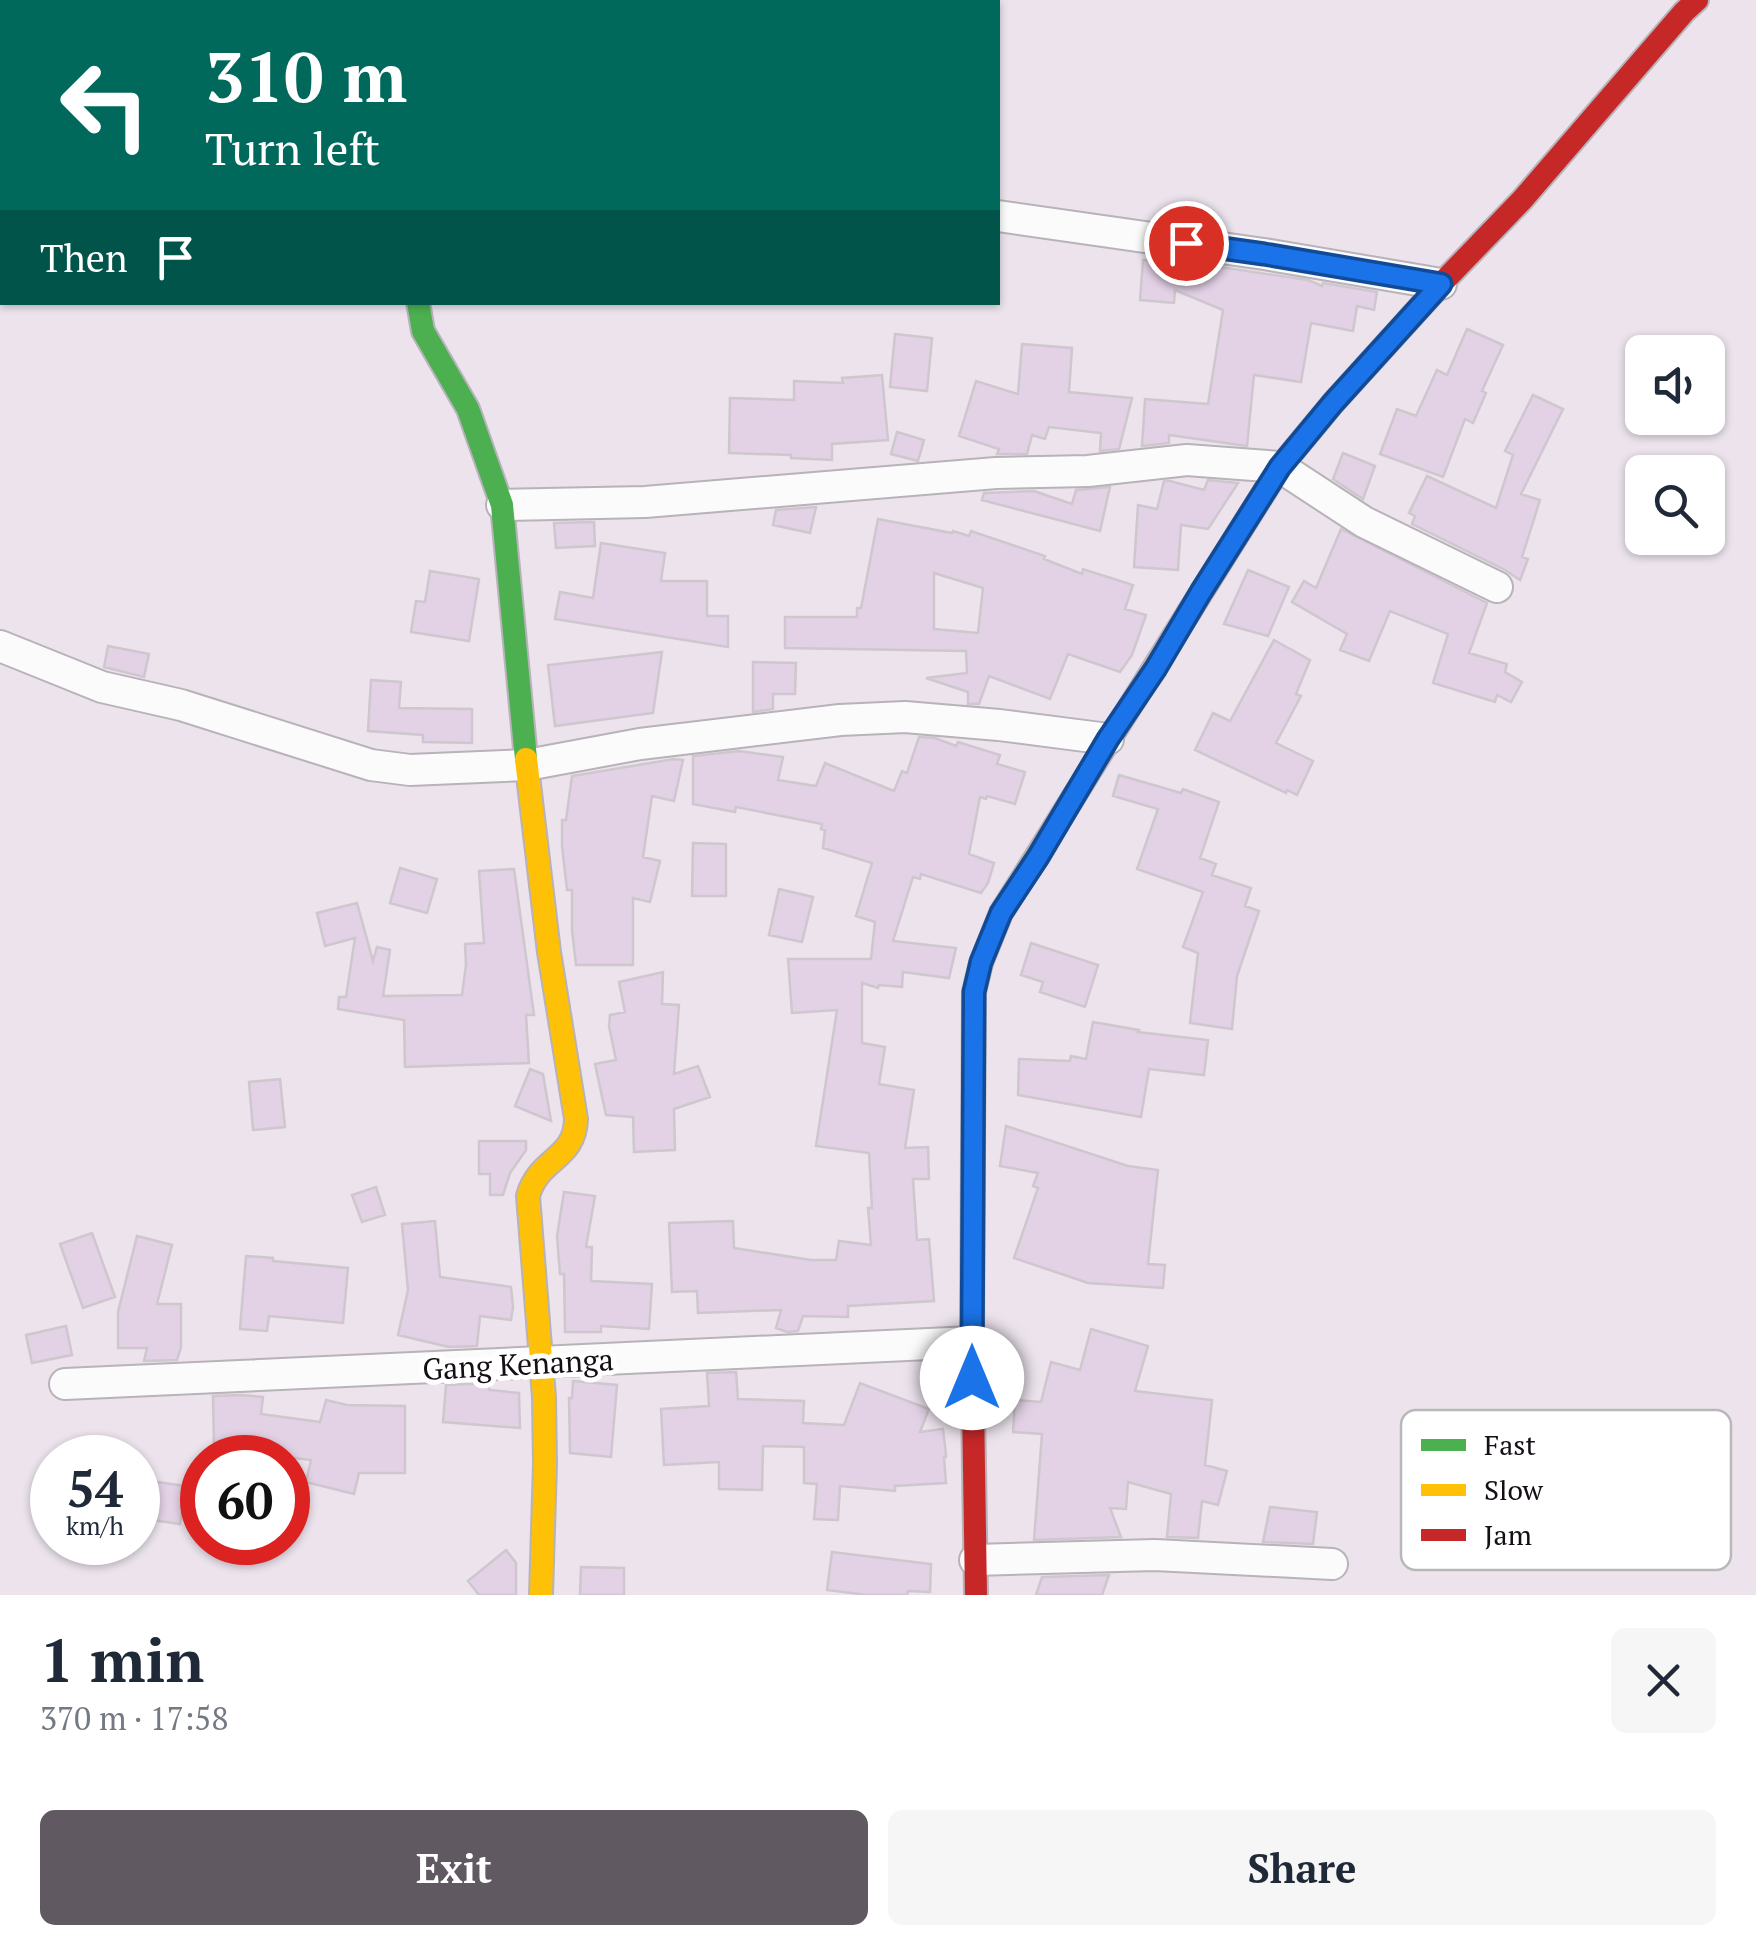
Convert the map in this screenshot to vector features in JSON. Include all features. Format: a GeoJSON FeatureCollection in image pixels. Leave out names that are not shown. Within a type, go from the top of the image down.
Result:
{"type":"FeatureCollection","features":[{"type":"Feature","properties":{"kind":"main road"},"geometry":{"type":"LineString","coordinates":[[976,1595],[972,1342],[974,992],[981,962],[1001,913],[1280,467],[1333,403],[1522,200],[1698,0]]}},
{"type":"Feature","properties":{"kind":"main road"},"geometry":{"type":"LineString","coordinates":[[419,305],[423,331],[468,409],[502,504],[549,952],[576,1119],[576,1135],[536,1176],[528,1196],[546,1464],[541,1595]]}},
{"type":"Feature","properties":{"kind":"street"},"geometry":{"type":"LineString","coordinates":[[1000,216],[1441,284]]}},
{"type":"Feature","properties":{"kind":"street"},"geometry":{"type":"LineString","coordinates":[[502,504],[645,502],[1187,460],[1280,467],[1364,522],[1497,587]]}},
{"type":"Feature","properties":{"kind":"street"},"geometry":{"type":"LineString","coordinates":[[0,646],[102,687],[181,705],[370,765],[410,770],[527,765],[657,742],[840,720],[905,717],[1108,739]]}},
{"type":"Feature","properties":{"kind":"street","name":"Gang Kenanga"},"geometry":{"type":"LineString","coordinates":[[65,1384],[972,1342]]}},
{"type":"Feature","properties":{"kind":"street"},"geometry":{"type":"LineString","coordinates":[[975,1560],[1155,1555],[1332,1564]]}},
{"type":"Feature","properties":{"kind":"building"},"geometry":{"type":"Polygon","coordinates":[[[1143,260],[1207,265],[1377,292],[1374,310],[1357,306],[1353,331],[1311,323],[1301,382],[1254,375],[1247,446],[1169,435],[1169,443],[1142,446],[1145,399],[1208,404],[1223,310],[1175,290],[1174,303],[1140,300],[1143,260]]]}},
{"type":"Feature","properties":{"kind":"building"},"geometry":{"type":"Polygon","coordinates":[[[1467,329],[1503,345],[1482,391],[1486,393],[1473,423],[1465,419],[1443,477],[1380,454],[1397,409],[1416,416],[1437,370],[1447,375],[1467,329]]]}},
{"type":"Feature","properties":{"kind":"building"},"geometry":{"type":"Polygon","coordinates":[[[895,334],[932,338],[927,391],[890,387],[895,334]]]}},
{"type":"Feature","properties":{"kind":"building"},"geometry":{"type":"Polygon","coordinates":[[[1022,344],[1072,348],[1069,392],[1132,398],[1119,449],[1100,451],[1101,433],[1049,427],[1045,439],[1032,435],[1027,454],[997,454],[999,449],[959,436],[976,381],[1018,394],[1022,344]]]}},
{"type":"Feature","properties":{"kind":"building"},"geometry":{"type":"Polygon","coordinates":[[[882,375],[888,440],[832,444],[832,460],[729,453],[730,398],[794,400],[794,381],[843,383],[842,378],[882,375]]]}},
{"type":"Feature","properties":{"kind":"building"},"geometry":{"type":"Polygon","coordinates":[[[1533,395],[1563,409],[1521,494],[1540,500],[1522,557],[1528,559],[1520,580],[1412,524],[1415,516],[1409,513],[1427,476],[1496,508],[1513,455],[1505,451],[1533,395]]]}},
{"type":"Feature","properties":{"kind":"building"},"geometry":{"type":"Polygon","coordinates":[[[897,432],[924,440],[918,461],[891,454],[897,432]]]}},
{"type":"Feature","properties":{"kind":"building"},"geometry":{"type":"Polygon","coordinates":[[[1343,453],[1375,466],[1363,499],[1333,479],[1343,453]]]}},
{"type":"Feature","properties":{"kind":"building"},"geometry":{"type":"Polygon","coordinates":[[[1208,480],[1238,483],[1208,529],[1181,525],[1178,570],[1134,567],[1138,505],[1157,509],[1164,481],[1204,490],[1208,480]]]}},
{"type":"Feature","properties":{"kind":"building"},"geometry":{"type":"Polygon","coordinates":[[[1110,487],[1100,531],[982,500],[984,493],[1034,491],[1072,504],[1076,490],[1110,487]]]}},
{"type":"Feature","properties":{"kind":"building"},"geometry":{"type":"Polygon","coordinates":[[[816,507],[810,533],[773,525],[776,510],[816,507]]]}},
{"type":"Feature","properties":{"kind":"building"},"geometry":{"type":"Polygon","coordinates":[[[878,519],[969,536],[971,531],[1045,556],[1044,559],[1082,574],[1083,569],[1133,585],[1125,609],[1146,615],[1132,655],[1120,672],[1068,654],[1050,699],[989,676],[979,704],[968,704],[968,692],[926,678],[967,673],[966,651],[785,648],[785,617],[857,617],[857,608],[861,608],[878,519]],[[934,573],[934,629],[978,633],[983,588],[934,573]]]}},
{"type":"Feature","properties":{"kind":"building"},"geometry":{"type":"Polygon","coordinates":[[[594,522],[595,546],[556,548],[554,523],[594,522]]]}},
{"type":"Feature","properties":{"kind":"building"},"geometry":{"type":"Polygon","coordinates":[[[1341,529],[1487,603],[1469,653],[1507,664],[1505,672],[1522,682],[1511,702],[1497,695],[1495,702],[1433,683],[1448,634],[1390,611],[1369,661],[1340,650],[1347,634],[1292,602],[1304,581],[1316,588],[1341,529]]]}},
{"type":"Feature","properties":{"kind":"building"},"geometry":{"type":"Polygon","coordinates":[[[601,543],[665,553],[661,581],[707,581],[707,616],[728,616],[728,647],[555,619],[560,592],[593,598],[601,543]]]}},
{"type":"Feature","properties":{"kind":"building"},"geometry":{"type":"Polygon","coordinates":[[[1248,570],[1289,587],[1268,636],[1224,624],[1248,570]]]}},
{"type":"Feature","properties":{"kind":"building"},"geometry":{"type":"Polygon","coordinates":[[[430,571],[479,579],[469,641],[411,632],[416,601],[425,602],[430,571]]]}},
{"type":"Feature","properties":{"kind":"building"},"geometry":{"type":"Polygon","coordinates":[[[1274,640],[1310,660],[1296,694],[1301,696],[1276,743],[1313,761],[1297,795],[1195,750],[1213,713],[1230,721],[1274,640]]]}},
{"type":"Feature","properties":{"kind":"building"},"geometry":{"type":"Polygon","coordinates":[[[108,646],[149,654],[144,677],[104,667],[108,646]]]}},
{"type":"Feature","properties":{"kind":"building"},"geometry":{"type":"Polygon","coordinates":[[[662,652],[653,713],[555,726],[548,665],[662,652]]]}},
{"type":"Feature","properties":{"kind":"building"},"geometry":{"type":"Polygon","coordinates":[[[753,662],[796,663],[795,694],[773,694],[773,709],[753,712],[753,662]]]}},
{"type":"Feature","properties":{"kind":"building"},"geometry":{"type":"Polygon","coordinates":[[[371,680],[401,682],[399,708],[472,709],[472,743],[423,742],[423,735],[368,731],[371,680]]]}},
{"type":"Feature","properties":{"kind":"building"},"geometry":{"type":"Polygon","coordinates":[[[919,737],[956,746],[958,742],[1000,755],[997,764],[1025,772],[1015,804],[980,797],[969,854],[994,863],[981,893],[921,874],[920,879],[913,877],[893,941],[956,948],[949,978],[903,972],[902,987],[878,988],[862,983],[862,1043],[885,1047],[879,1084],[914,1090],[905,1148],[928,1147],[929,1179],[913,1179],[917,1240],[929,1239],[934,1301],[848,1306],[848,1317],[803,1316],[798,1331],[787,1332],[776,1328],[781,1310],[698,1313],[697,1291],[672,1292],[669,1223],[733,1221],[734,1248],[811,1260],[836,1260],[839,1241],[871,1245],[869,1153],[816,1146],[837,1010],[792,1013],[788,959],[871,959],[875,922],[856,916],[872,863],[823,848],[822,824],[736,807],[735,812],[693,804],[693,756],[739,751],[783,757],[778,780],[816,786],[825,763],[894,791],[902,771],[907,773],[919,737]]]}},
{"type":"Feature","properties":{"kind":"building"},"geometry":{"type":"Polygon","coordinates":[[[683,760],[674,801],[652,796],[643,857],[660,861],[650,902],[633,898],[633,965],[576,965],[572,890],[567,890],[562,846],[562,820],[566,820],[572,776],[683,760]]]}},
{"type":"Feature","properties":{"kind":"building"},"geometry":{"type":"Polygon","coordinates":[[[1119,775],[1181,793],[1183,789],[1219,802],[1200,858],[1216,864],[1212,875],[1251,888],[1245,906],[1259,911],[1237,976],[1232,1029],[1190,1023],[1198,953],[1183,947],[1203,892],[1137,869],[1158,809],[1113,796],[1119,775]]]}},
{"type":"Feature","properties":{"kind":"building"},"geometry":{"type":"Polygon","coordinates":[[[693,843],[726,844],[726,896],[692,896],[693,843]]]}},
{"type":"Feature","properties":{"kind":"building"},"geometry":{"type":"Polygon","coordinates":[[[400,868],[437,879],[427,913],[390,903],[400,868]]]}},
{"type":"Feature","properties":{"kind":"building"},"geometry":{"type":"Polygon","coordinates":[[[514,869],[534,1015],[526,1015],[529,1063],[405,1067],[404,1020],[338,1009],[339,997],[346,997],[355,938],[325,946],[317,913],[357,903],[373,961],[377,947],[390,950],[383,996],[462,995],[465,944],[484,943],[479,871],[514,869]]]}},
{"type":"Feature","properties":{"kind":"building"},"geometry":{"type":"Polygon","coordinates":[[[779,889],[813,897],[802,942],[769,935],[779,889]]]}},
{"type":"Feature","properties":{"kind":"building"},"geometry":{"type":"Polygon","coordinates":[[[1031,943],[1098,965],[1085,1007],[1040,992],[1043,982],[1021,975],[1031,943]]]}},
{"type":"Feature","properties":{"kind":"building"},"geometry":{"type":"Polygon","coordinates":[[[663,972],[662,1004],[679,1005],[674,1074],[698,1066],[710,1097],[674,1109],[675,1150],[634,1152],[633,1117],[606,1115],[595,1064],[616,1060],[609,1026],[610,1015],[625,1012],[619,982],[663,972]]]}},
{"type":"Feature","properties":{"kind":"building"},"geometry":{"type":"Polygon","coordinates":[[[1093,1022],[1208,1040],[1204,1075],[1149,1069],[1141,1117],[1018,1095],[1019,1059],[1086,1059],[1093,1022]]]}},
{"type":"Feature","properties":{"kind":"building"},"geometry":{"type":"Polygon","coordinates":[[[530,1069],[543,1074],[551,1121],[515,1106],[530,1069]]]}},
{"type":"Feature","properties":{"kind":"building"},"geometry":{"type":"Polygon","coordinates":[[[280,1079],[285,1127],[253,1130],[249,1082],[280,1079]]]}},
{"type":"Feature","properties":{"kind":"building"},"geometry":{"type":"Polygon","coordinates":[[[1006,1126],[1128,1166],[1158,1170],[1148,1264],[1165,1265],[1163,1288],[1088,1283],[1014,1258],[1038,1188],[1033,1186],[1038,1173],[1000,1166],[1006,1126]]]}},
{"type":"Feature","properties":{"kind":"building"},"geometry":{"type":"Polygon","coordinates":[[[479,1141],[526,1141],[526,1150],[510,1173],[503,1195],[490,1195],[490,1174],[479,1174],[479,1141]]]}},
{"type":"Feature","properties":{"kind":"building"},"geometry":{"type":"Polygon","coordinates":[[[376,1187],[385,1215],[362,1222],[352,1195],[376,1187]]]}},
{"type":"Feature","properties":{"kind":"building"},"geometry":{"type":"Polygon","coordinates":[[[564,1192],[595,1196],[586,1247],[592,1247],[591,1281],[652,1284],[649,1329],[601,1326],[601,1332],[565,1332],[564,1274],[560,1274],[557,1236],[564,1192]]]}},
{"type":"Feature","properties":{"kind":"building"},"geometry":{"type":"Polygon","coordinates":[[[435,1221],[440,1277],[511,1287],[511,1320],[480,1316],[477,1346],[449,1347],[398,1335],[408,1290],[402,1224],[435,1221]]]}},
{"type":"Feature","properties":{"kind":"building"},"geometry":{"type":"Polygon","coordinates":[[[92,1233],[115,1297],[83,1308],[60,1244],[92,1233]]]}},
{"type":"Feature","properties":{"kind":"building"},"geometry":{"type":"Polygon","coordinates":[[[137,1236],[172,1245],[157,1304],[181,1304],[181,1347],[177,1360],[144,1361],[147,1348],[118,1348],[118,1312],[137,1236]]]}},
{"type":"Feature","properties":{"kind":"building"},"geometry":{"type":"Polygon","coordinates":[[[246,1256],[348,1268],[343,1323],[269,1316],[267,1331],[240,1329],[246,1256]]]}},
{"type":"Feature","properties":{"kind":"building"},"geometry":{"type":"Polygon","coordinates":[[[66,1326],[72,1355],[32,1363],[26,1335],[66,1326]]]}},
{"type":"Feature","properties":{"kind":"building"},"geometry":{"type":"Polygon","coordinates":[[[1091,1329],[1148,1346],[1135,1391],[1212,1400],[1205,1465],[1227,1471],[1218,1505],[1202,1501],[1198,1538],[1167,1537],[1171,1494],[1128,1482],[1126,1509],[1110,1508],[1121,1537],[1034,1540],[1042,1434],[1013,1432],[1015,1400],[1041,1402],[1051,1362],[1080,1370],[1091,1329]]]}},
{"type":"Feature","properties":{"kind":"building"},"geometry":{"type":"Polygon","coordinates":[[[736,1372],[738,1399],[804,1401],[803,1423],[844,1425],[860,1383],[929,1409],[920,1432],[943,1429],[946,1483],[895,1486],[895,1491],[840,1486],[838,1520],[814,1519],[817,1484],[804,1483],[804,1447],[763,1446],[762,1490],[719,1489],[719,1462],[664,1465],[661,1409],[709,1406],[707,1373],[736,1372]]]}},
{"type":"Feature","properties":{"kind":"building"},"geometry":{"type":"Polygon","coordinates":[[[573,1381],[617,1385],[611,1457],[570,1453],[569,1398],[573,1381]]]}},
{"type":"Feature","properties":{"kind":"building"},"geometry":{"type":"Polygon","coordinates":[[[490,1383],[489,1390],[519,1393],[520,1428],[443,1422],[446,1385],[490,1383]]]}},
{"type":"Feature","properties":{"kind":"building"},"geometry":{"type":"Polygon","coordinates":[[[213,1396],[263,1397],[261,1414],[320,1422],[326,1400],[347,1405],[405,1406],[405,1473],[359,1473],[354,1494],[310,1483],[310,1435],[214,1435],[213,1396]]]}},
{"type":"Feature","properties":{"kind":"building"},"geometry":{"type":"Polygon","coordinates":[[[160,1482],[180,1485],[180,1524],[160,1521],[160,1482]]]}},
{"type":"Feature","properties":{"kind":"building"},"geometry":{"type":"Polygon","coordinates":[[[1270,1507],[1317,1512],[1313,1544],[1263,1542],[1270,1507]]]}},
{"type":"Feature","properties":{"kind":"building"},"geometry":{"type":"Polygon","coordinates":[[[506,1550],[516,1563],[516,1595],[479,1595],[468,1581],[506,1550]]]}},
{"type":"Feature","properties":{"kind":"building"},"geometry":{"type":"Polygon","coordinates":[[[832,1552],[931,1564],[930,1592],[867,1595],[827,1590],[832,1552]]]}},
{"type":"Feature","properties":{"kind":"building"},"geometry":{"type":"Polygon","coordinates":[[[581,1567],[624,1568],[624,1595],[580,1595],[581,1567]]]}},
{"type":"Feature","properties":{"kind":"building"},"geometry":{"type":"Polygon","coordinates":[[[1109,1575],[1102,1595],[1036,1595],[1042,1577],[1109,1575]]]}},
{"type":"Feature","properties":{"kind":"traffic: fast"},"geometry":{"type":"LineString","coordinates":[[419,305],[423,331],[468,409],[502,505],[526,759]]}},
{"type":"Feature","properties":{"kind":"traffic: slow"},"geometry":{"type":"LineString","coordinates":[[973,1149],[974,992],[1001,913],[1189,612]]}},
{"type":"Feature","properties":{"kind":"traffic: slow"},"geometry":{"type":"LineString","coordinates":[[526,759],[549,952],[576,1119],[570,1143],[540,1173],[528,1196],[544,1397],[541,1595]]}},
{"type":"Feature","properties":{"kind":"traffic: jam"},"geometry":{"type":"LineString","coordinates":[[1189,612],[1280,467],[1333,403],[1522,200],[1697,0]]}},
{"type":"Feature","properties":{"kind":"traffic: jam"},"geometry":{"type":"LineString","coordinates":[[973,1149],[976,1595]]}},
{"type":"Feature","properties":{"kind":"route"},"geometry":{"type":"LineString","coordinates":[[972,1378],[974,992],[981,962],[1001,913],[1280,467],[1441,284],[1186,243]]}}]}
